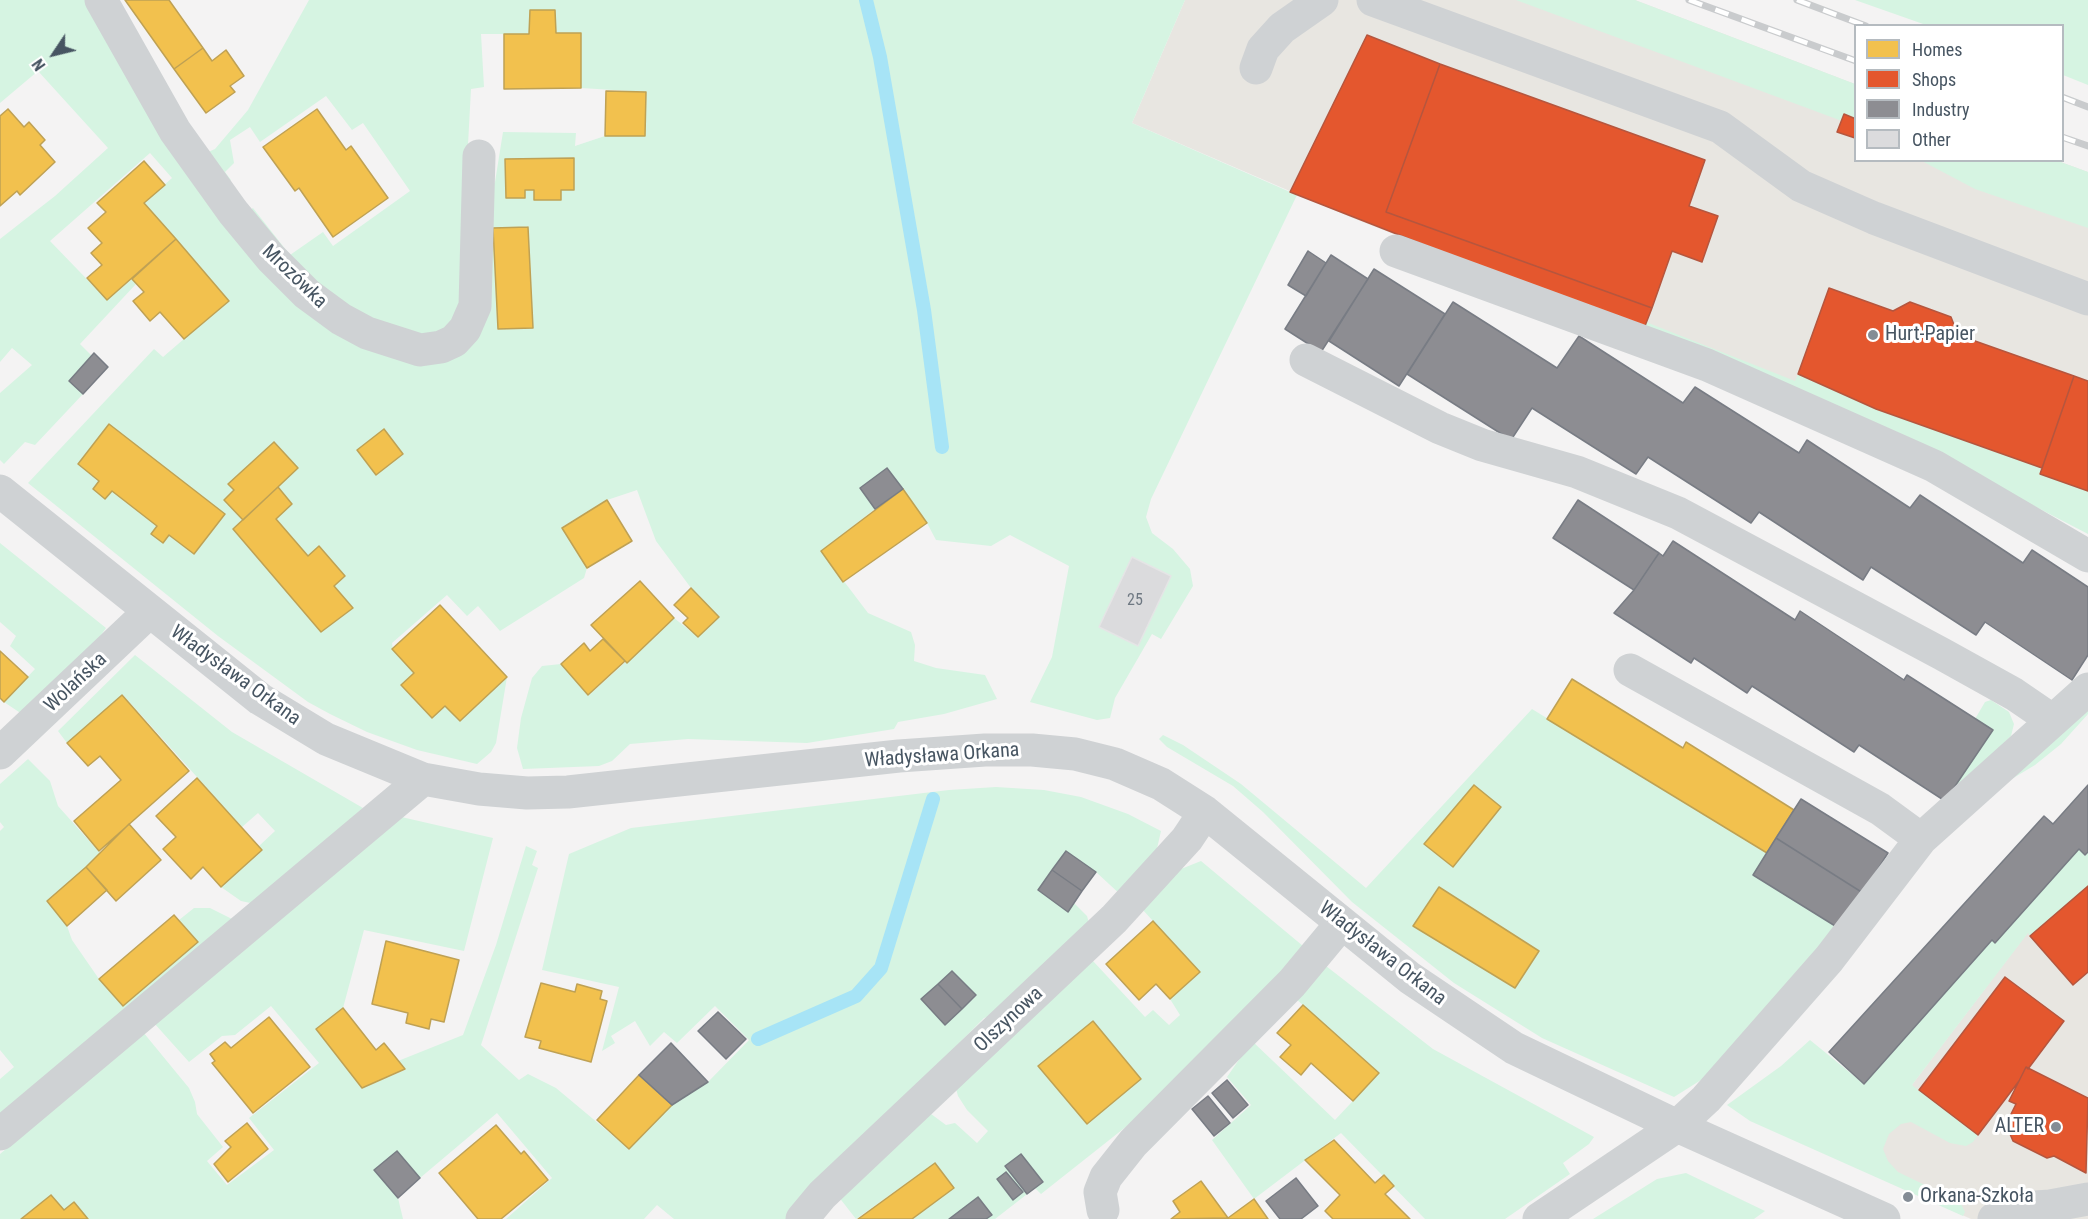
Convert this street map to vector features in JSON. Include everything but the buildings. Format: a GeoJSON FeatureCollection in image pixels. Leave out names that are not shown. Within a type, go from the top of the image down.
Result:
{"type":"FeatureCollection","features":[{"type":"Feature","properties":{"kind":"street","name":"Mrozówka"},"geometry":{"type":"LineString","coordinates":[[101,0],[175,131],[241,221],[271,258],[307,294],[341,319],[367,333],[420,350],[441,347],[454,341],[465,329],[475,306],[479,156]]}},
{"type":"Feature","properties":{"kind":"street"},"geometry":{"type":"LineString","coordinates":[[1256,68],[1263,49],[1282,28],[1322,0]]}},
{"type":"Feature","properties":{"kind":"street"},"geometry":{"type":"LineString","coordinates":[[1373,0],[1720,127],[1801,186],[1874,218],[2088,299]]}},
{"type":"Feature","properties":{"kind":"street"},"geometry":{"type":"LineString","coordinates":[[1396,251],[1707,365],[1934,466],[2088,556]]}},
{"type":"Feature","properties":{"kind":"street"},"geometry":{"type":"LineString","coordinates":[[1306,360],[1440,428],[1482,445],[1576,472],[1678,513],[1973,671],[2052,720]]}},
{"type":"Feature","properties":{"kind":"street","name":"Władysława Orkana"},"geometry":{"type":"LineString","coordinates":[[0,491],[260,699],[290,718],[358,754],[423,779],[479,789],[527,793],[568,792],[899,756],[985,750],[1032,750],[1075,754],[1115,764],[1161,784],[1205,812],[1410,978],[1514,1048],[1677,1126],[1884,1219]]}},
{"type":"Feature","properties":{"kind":"street","name":"Wolańska"},"geometry":{"type":"LineString","coordinates":[[0,753],[149,612]]}},
{"type":"Feature","properties":{"kind":"street"},"geometry":{"type":"LineString","coordinates":[[1630,670],[1880,809],[1921,840]]}},
{"type":"Feature","properties":{"kind":"street"},"geometry":{"type":"LineString","coordinates":[[1539,1219],[1677,1126],[1729,1074],[1790,1004],[1921,840],[2088,689]]}},
{"type":"Feature","properties":{"kind":"street"},"geometry":{"type":"LineString","coordinates":[[0,1134],[423,779]]}},
{"type":"Feature","properties":{"kind":"street","name":"Olszynowa"},"geometry":{"type":"LineString","coordinates":[[802,1219],[822,1195],[1114,919],[1187,839],[1205,812]]}},
{"type":"Feature","properties":{"kind":"street"},"geometry":{"type":"LineString","coordinates":[[1103,1210],[1100,1192],[1106,1177],[1133,1143],[1292,983],[1341,924]]}},
{"type":"Feature","properties":{"kind":"street"},"geometry":{"type":"LineString","coordinates":[[1994,1219],[2008,1209],[2050,1206],[2088,1198]]}},
{"type":"Feature","properties":{"kind":"shaded area"},"geometry":{"type":"Polygon","coordinates":[[[1185,0],[1635,0],[1854,84],[1854,162],[2061,162],[2088,172],[2088,505],[1350,217],[1132,123],[1185,0]]]}},
{"type":"Feature","properties":{"kind":"shaded area"},"geometry":{"type":"Polygon","coordinates":[[[2088,881],[2088,1219],[1971,1219],[1851,1165],[2028,932],[2088,881]]]}},
{"type":"Feature","properties":{"kind":"green space"},"geometry":{"type":"Polygon","coordinates":[[[0,0],[92,0],[160,123],[198,183],[287,286],[314,310],[350,333],[389,350],[424,358],[447,356],[465,348],[477,334],[485,309],[490,190],[495,182],[503,132],[576,133],[575,146],[605,136],[645,136],[646,92],[581,88],[581,33],[556,33],[555,10],[530,10],[529,34],[481,34],[484,87],[471,89],[466,182],[471,186],[468,287],[464,309],[446,332],[429,338],[412,339],[384,330],[332,303],[293,272],[247,212],[253,208],[290,255],[323,232],[333,246],[410,191],[363,123],[352,130],[326,96],[260,142],[250,127],[230,140],[234,163],[225,172],[231,180],[226,184],[206,157],[206,153],[215,149],[248,110],[309,0],[1185,0],[1132,123],[1297,195],[1151,499],[1146,517],[1152,533],[1173,549],[1190,569],[1193,586],[1161,639],[1152,634],[1115,698],[1110,718],[1097,720],[1030,702],[1052,657],[1069,566],[1010,535],[991,546],[936,540],[927,523],[887,468],[860,488],[875,509],[821,551],[868,613],[911,632],[915,645],[914,661],[936,668],[985,675],[997,699],[944,714],[898,722],[894,729],[807,743],[688,739],[630,744],[612,761],[599,766],[523,769],[517,748],[521,718],[532,678],[542,666],[561,664],[589,695],[674,618],[698,637],[719,617],[691,588],[656,541],[637,490],[607,500],[562,527],[587,568],[584,578],[500,631],[478,606],[467,616],[447,595],[392,643],[393,650],[414,673],[401,686],[432,718],[445,706],[460,721],[507,677],[496,743],[491,752],[477,764],[417,750],[367,732],[308,702],[218,636],[28,483],[154,349],[163,357],[228,301],[144,203],[172,178],[150,153],[50,241],[107,300],[132,279],[136,284],[80,344],[92,356],[69,381],[83,394],[35,445],[25,442],[4,464],[0,460],[0,393],[32,365],[12,348],[0,362],[0,239],[55,196],[108,148],[38,71],[0,103],[0,0]],[[574,158],[506,159],[506,198],[525,198],[525,190],[534,190],[534,200],[561,200],[561,190],[574,189],[574,158]]]}},
{"type":"Feature","properties":{"kind":"green space"},"geometry":{"type":"Polygon","coordinates":[[[1516,0],[1635,0],[1854,84],[1854,119],[1844,114],[1842,121],[1516,0]]]}},
{"type":"Feature","properties":{"kind":"green space"},"geometry":{"type":"Polygon","coordinates":[[[1855,0],[2088,0],[2088,85],[2064,75],[2064,24],[1923,24],[1855,0]]]}},
{"type":"Feature","properties":{"kind":"green space"},"geometry":{"type":"Polygon","coordinates":[[[1924,162],[2061,162],[2088,172],[2088,228],[1975,189],[1924,162]]]}},
{"type":"Feature","properties":{"kind":"green space"},"geometry":{"type":"Polygon","coordinates":[[[1646,322],[1795,381],[1798,374],[1876,409],[2042,468],[2040,474],[2088,491],[2088,534],[1986,481],[1643,331],[1646,322]]]}},
{"type":"Feature","properties":{"kind":"green space"},"geometry":{"type":"Polygon","coordinates":[[[0,543],[106,628],[94,645],[22,714],[4,702],[35,669],[10,646],[16,636],[0,622],[0,543]]]}},
{"type":"Feature","properties":{"kind":"green space"},"geometry":{"type":"Polygon","coordinates":[[[135,655],[232,732],[363,808],[255,904],[241,901],[221,887],[262,850],[259,846],[275,831],[258,813],[242,827],[123,695],[67,743],[58,731],[135,655]]]}},
{"type":"Feature","properties":{"kind":"green space"},"geometry":{"type":"Polygon","coordinates":[[[1991,700],[2009,712],[2014,724],[2011,736],[1945,801],[1993,730],[1975,719],[1985,702],[1991,700]]]}},
{"type":"Feature","properties":{"kind":"green space"},"geometry":{"type":"Polygon","coordinates":[[[2088,702],[2088,714],[2061,744],[2035,765],[2010,780],[2088,702]]]}},
{"type":"Feature","properties":{"kind":"green space"},"geometry":{"type":"Polygon","coordinates":[[[1532,709],[1767,853],[1753,875],[1840,929],[1725,1065],[1674,1097],[1542,1038],[1454,983],[1352,902],[1263,812],[1233,786],[1167,747],[1159,739],[1163,735],[1183,745],[1241,784],[1366,888],[1532,709]]]}},
{"type":"Feature","properties":{"kind":"green space"},"geometry":{"type":"Polygon","coordinates":[[[28,759],[50,781],[58,806],[101,854],[47,901],[67,926],[72,940],[99,979],[123,1006],[198,942],[179,920],[194,908],[210,908],[238,922],[0,1123],[0,1079],[14,1067],[0,1050],[0,831],[4,827],[0,822],[0,784],[28,759]]]}},
{"type":"Feature","properties":{"kind":"green space"},"geometry":{"type":"Polygon","coordinates":[[[996,787],[1044,790],[1081,797],[1128,814],[1161,831],[1156,853],[1122,896],[1096,872],[1066,851],[1038,890],[1067,911],[1074,903],[1087,916],[1091,930],[990,1016],[984,1018],[786,1219],[674,1219],[657,1205],[644,1219],[506,1219],[552,1178],[497,1113],[420,1178],[397,1151],[374,1170],[398,1198],[403,1219],[88,1219],[74,1203],[64,1210],[51,1195],[21,1219],[0,1219],[0,1154],[143,1032],[189,1088],[197,1114],[223,1147],[207,1161],[227,1185],[274,1150],[249,1118],[319,1063],[271,1006],[235,1035],[222,1036],[189,1062],[154,1023],[397,816],[493,838],[464,951],[364,930],[343,1008],[316,1029],[362,1088],[405,1070],[398,1061],[463,1035],[496,945],[526,846],[537,851],[532,865],[538,868],[481,1045],[519,1080],[528,1074],[556,1088],[629,1149],[672,1105],[708,1082],[749,1040],[715,1006],[677,1043],[664,1032],[650,1046],[635,1021],[611,1036],[615,1043],[602,1051],[619,987],[542,970],[569,854],[631,828],[949,790],[996,787]],[[952,971],[922,999],[945,1025],[976,996],[952,971]]]}},
{"type":"Feature","properties":{"kind":"green space"},"geometry":{"type":"Polygon","coordinates":[[[2079,849],[2085,855],[2088,852],[2088,886],[2030,936],[2028,933],[1912,1085],[1978,1135],[1966,1146],[1950,1143],[1911,1122],[1901,1124],[1889,1134],[1883,1149],[1888,1161],[1898,1172],[1960,1202],[1965,1212],[1963,1216],[1750,1121],[1727,1105],[1781,1066],[1810,1040],[1864,1084],[1992,940],[1995,943],[2079,849]]]}},
{"type":"Feature","properties":{"kind":"green space"},"geometry":{"type":"Polygon","coordinates":[[[1201,861],[1303,946],[1302,955],[1156,1103],[1041,1194],[1035,1188],[995,1219],[986,1219],[991,1215],[978,1197],[949,1219],[912,1219],[954,1188],[935,1163],[856,1219],[838,1196],[927,1111],[946,1125],[955,1123],[977,1143],[988,1131],[967,1110],[958,1096],[955,1085],[1088,962],[1093,961],[1145,1017],[1153,1010],[1169,1025],[1180,1015],[1170,999],[1199,972],[1143,910],[1181,869],[1201,861]]]}},
{"type":"Feature","properties":{"kind":"green space"},"geometry":{"type":"Polygon","coordinates":[[[1326,966],[1433,1049],[1594,1137],[1589,1144],[1563,1163],[1570,1174],[1505,1219],[1425,1219],[1341,1133],[1254,1199],[1212,1140],[1251,1105],[1227,1077],[1252,1041],[1335,1120],[1379,1073],[1295,998],[1326,966]]]}},
{"type":"Feature","properties":{"kind":"green space"},"geometry":{"type":"Polygon","coordinates":[[[1686,1173],[1765,1211],[1754,1219],[1593,1219],[1657,1179],[1686,1173]]]}},
{"type":"Feature","properties":{"kind":"waterway"},"geometry":{"type":"LineString","coordinates":[[866,0],[880,57],[924,310],[942,447]]}},
{"type":"Feature","properties":{"kind":"waterway"},"geometry":{"type":"LineString","coordinates":[[758,1039],[856,996],[881,968],[933,799]]}},
{"type":"Feature","properties":{"kind":"railway"},"geometry":{"type":"LineString","coordinates":[[1689,0],[1854,60]]}},
{"type":"Feature","properties":{"kind":"railway"},"geometry":{"type":"LineString","coordinates":[[1797,0],[1861,24]]}},
{"type":"Feature","properties":{"kind":"railway"},"geometry":{"type":"LineString","coordinates":[[2064,98],[2088,107]]}},
{"type":"Feature","properties":{"kind":"railway"},"geometry":{"type":"LineString","coordinates":[[2064,138],[2088,146]]}},
{"type":"Feature","properties":{"kind":"place","name":"Hurt-Papier"},"geometry":{"type":"Point","coordinates":[1873,335]}},
{"type":"Feature","properties":{"kind":"place","name":"ALTER"},"geometry":{"type":"Point","coordinates":[2056,1127]}},
{"type":"Feature","properties":{"kind":"place","name":"Orkana-Szkoła"},"geometry":{"type":"Point","coordinates":[1908,1197]}}]}
